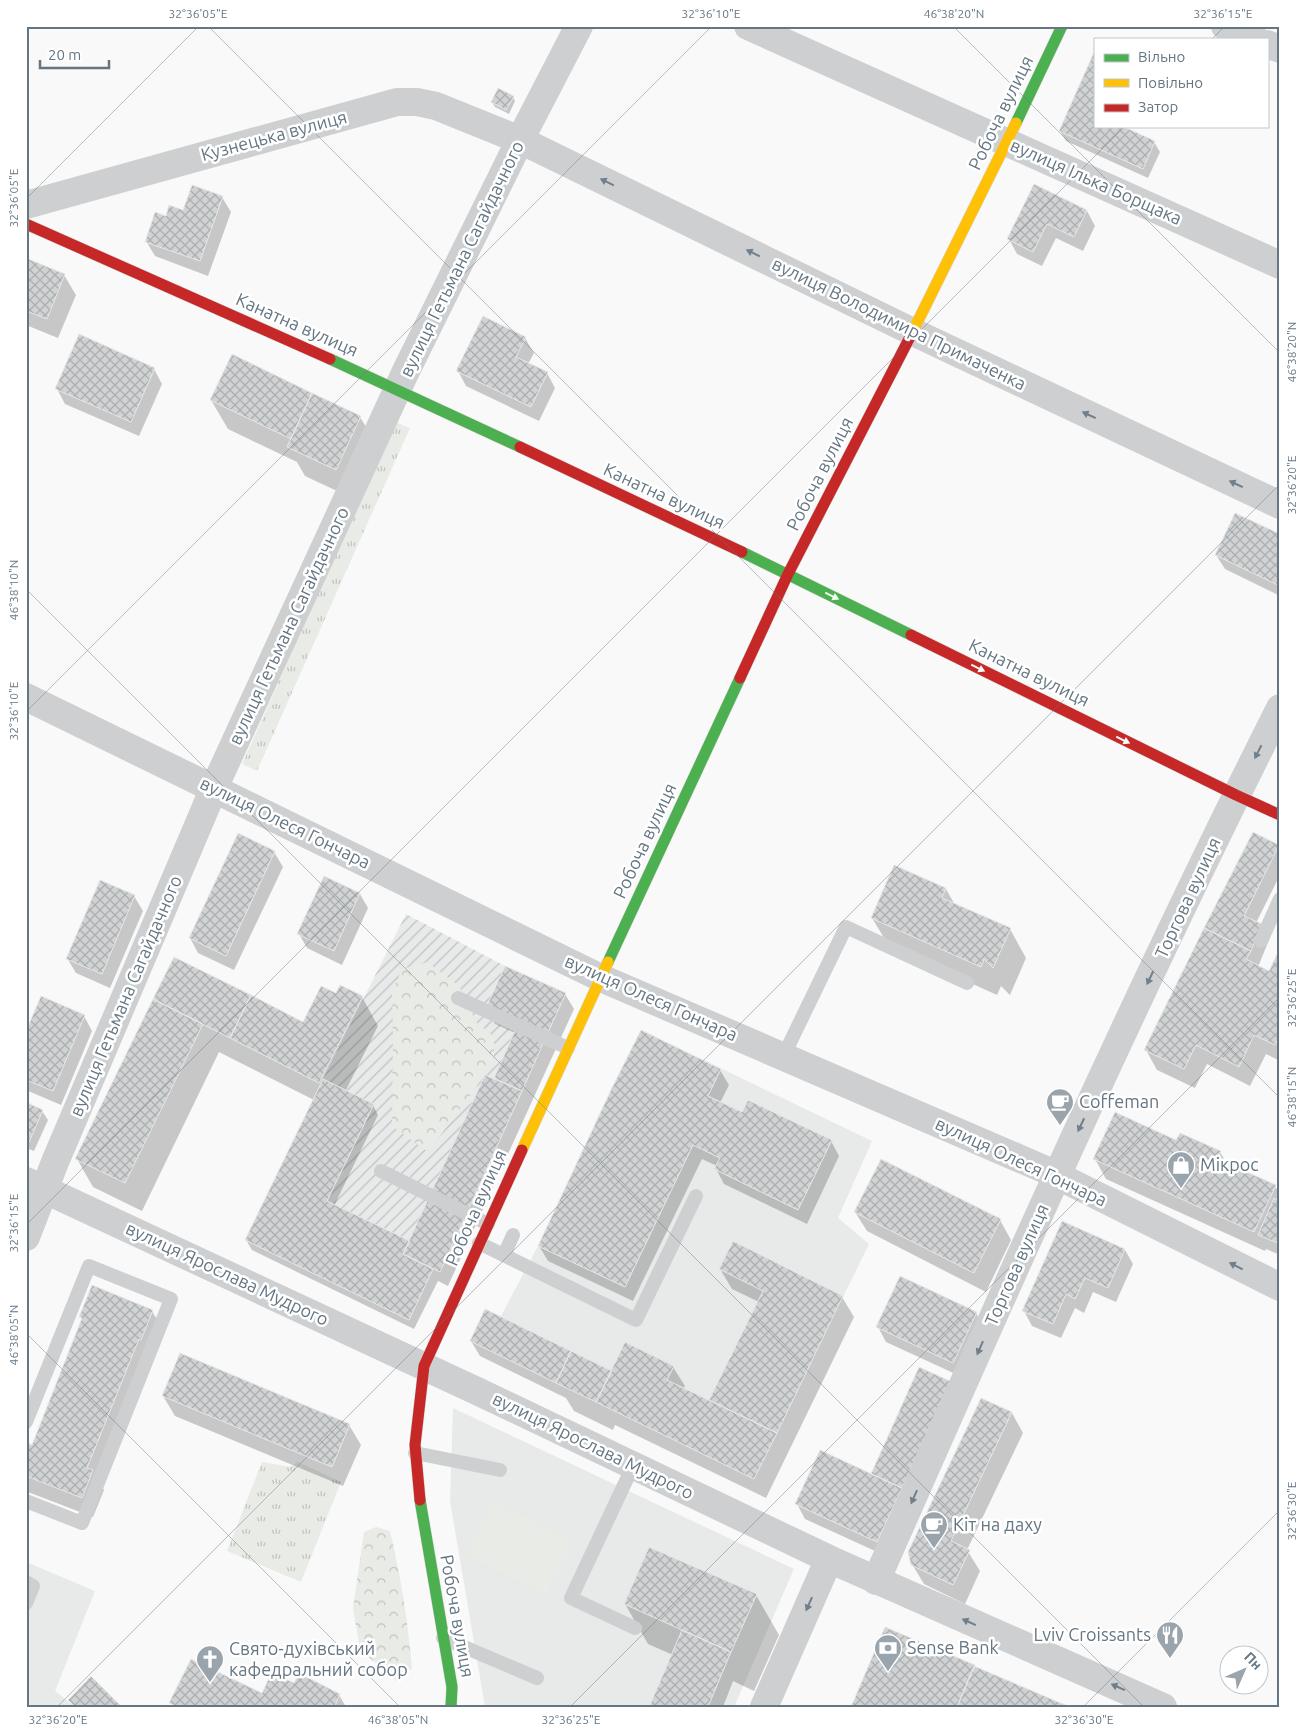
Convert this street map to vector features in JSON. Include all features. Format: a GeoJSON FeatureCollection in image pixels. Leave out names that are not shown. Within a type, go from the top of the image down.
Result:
{"type":"FeatureCollection","features":[{"type":"Feature","properties":{"kind":"street","name":"вулиця Гетьмана Сагайдачного"},"geometry":{"type":"LineString","coordinates":[[26,1237],[35,1185],[214,788],[398,389],[520,140],[579,26]]}},
{"type":"Feature","properties":{"kind":"street","name":"вулиця Ілька Борщака"},"geometry":{"type":"LineString","coordinates":[[748,26],[1280,264]]}},
{"type":"Feature","properties":{"kind":"street","name":"Робоча вулиця"},"geometry":{"type":"LineString","coordinates":[[453,1700],[419,1493],[415,1446],[424,1366],[568,1048],[788,574],[913,332],[1062,26]]}},
{"type":"Feature","properties":{"kind":"street"},"geometry":{"type":"LineString","coordinates":[[1225,26],[1253,38]]}},
{"type":"Feature","properties":{"kind":"street"},"geometry":{"type":"LineString","coordinates":[[1268,44],[1280,49]]}},
{"type":"Feature","properties":{"kind":"street","name":"Кузнецька вулиця"},"geometry":{"type":"LineString","coordinates":[[26,205],[397,102],[417,102],[436,106],[520,140]]}},
{"type":"Feature","properties":{"kind":"street","name":"вулиця Володимира Примаченка"},"geometry":{"type":"LineString","coordinates":[[520,140],[913,332],[1280,505]]}},
{"type":"Feature","properties":{"kind":"street","name":"Канатна вулиця"},"geometry":{"type":"LineString","coordinates":[[26,224],[398,389],[788,574],[1280,815]]}},
{"type":"Feature","properties":{"kind":"street","name":"вулиця Олеся Гончара"},"geometry":{"type":"LineString","coordinates":[[26,697],[601,978],[1057,1176],[1280,1287]]}},
{"type":"Feature","properties":{"kind":"street","name":"Торгова вулиця"},"geometry":{"type":"LineString","coordinates":[[876,1581],[1057,1176],[1236,795],[1280,708]]}},
{"type":"Feature","properties":{"kind":"street","name":"вулиця Ярослава Мудрого"},"geometry":{"type":"LineString","coordinates":[[35,1185],[424,1366],[876,1581],[1163,1707]]}},
{"type":"Feature","properties":{"kind":"street"},"geometry":{"type":"LineString","coordinates":[[764,1707],[829,1559]]}},
{"type":"Feature","properties":{"kind":"lane"},"geometry":{"type":"LineString","coordinates":[[1261,941],[1280,899]]}},
{"type":"Feature","properties":{"kind":"lane"},"geometry":{"type":"LineString","coordinates":[[783,1057],[846,927],[967,983]]}},
{"type":"Feature","properties":{"kind":"lane"},"geometry":{"type":"LineString","coordinates":[[458,998],[568,1048]]}},
{"type":"Feature","properties":{"kind":"lane"},"geometry":{"type":"LineString","coordinates":[[381,1171],[488,1224]]}},
{"type":"Feature","properties":{"kind":"lane"},"geometry":{"type":"LineString","coordinates":[[479,1243],[636,1320],[696,1196]]}},
{"type":"Feature","properties":{"kind":"lane"},"geometry":{"type":"LineString","coordinates":[[504,1255],[513,1235]]}},
{"type":"Feature","properties":{"kind":"lane"},"geometry":{"type":"LineString","coordinates":[[26,1422],[89,1266],[171,1299],[82,1523],[26,1500]]}},
{"type":"Feature","properties":{"kind":"lane"},"geometry":{"type":"LineString","coordinates":[[416,1453],[500,1470]]}},
{"type":"Feature","properties":{"kind":"lane"},"geometry":{"type":"LineString","coordinates":[[633,1466],[571,1598],[635,1628]]}},
{"type":"Feature","properties":{"kind":"lane"},"geometry":{"type":"LineString","coordinates":[[26,1582],[33,1586],[26,1603]]}},
{"type":"Feature","properties":{"kind":"lane"},"geometry":{"type":"LineString","coordinates":[[444,1638],[538,1678]]}},
{"type":"Feature","properties":{"kind":"shaded area"},"geometry":{"type":"Polygon","coordinates":[[[406,914],[505,966],[566,993],[440,1272],[403,1254],[409,1241],[327,1201],[373,1104],[323,1079],[406,914]]]}},
{"type":"Feature","properties":{"kind":"shaded area"},"geometry":{"type":"Polygon","coordinates":[[[641,1030],[872,1141],[838,1218],[869,1244],[754,1479],[470,1341],[485,1309],[501,1316],[538,1246],[641,1030]]]}},
{"type":"Feature","properties":{"kind":"shaded area"},"geometry":{"type":"Polygon","coordinates":[[[453,1408],[794,1569],[734,1707],[485,1707],[450,1501],[453,1408]]]}},
{"type":"Feature","properties":{"kind":"shaded area"},"geometry":{"type":"Polygon","coordinates":[[[26,1562],[95,1591],[55,1691],[75,1707],[26,1707],[26,1562]]]}},
{"type":"Feature","properties":{"kind":"green space"},"geometry":{"type":"Polygon","coordinates":[[[395,422],[410,428],[257,771],[242,764],[395,422]]]}},
{"type":"Feature","properties":{"kind":"green space"},"geometry":{"type":"Polygon","coordinates":[[[427,962],[459,986],[476,1022],[494,1037],[494,1057],[477,1086],[428,1152],[392,1126],[392,992],[402,969],[427,962]]]}},
{"type":"Feature","properties":{"kind":"green space"},"geometry":{"type":"Polygon","coordinates":[[[262,1462],[290,1467],[298,1462],[341,1482],[301,1582],[227,1551],[262,1462]]]}},
{"type":"Feature","properties":{"kind":"green space"},"geometry":{"type":"Polygon","coordinates":[[[493,1501],[573,1542],[546,1595],[466,1554],[493,1501]]]}},
{"type":"Feature","properties":{"kind":"green space"},"geometry":{"type":"Polygon","coordinates":[[[376,1527],[390,1531],[398,1565],[406,1617],[412,1668],[397,1681],[360,1650],[353,1608],[364,1532],[376,1527]]]}},
{"type":"Feature","properties":{"kind":"building"},"geometry":{"type":"Polygon","coordinates":[[[1094,52],[1094,128],[1126,128],[1155,141],[1143,169],[1059,131],[1094,52]]]}},
{"type":"Feature","properties":{"kind":"building"},"geometry":{"type":"Polygon","coordinates":[[[498,88],[514,96],[506,110],[491,102],[498,88]]]}},
{"type":"Feature","properties":{"kind":"building"},"geometry":{"type":"Polygon","coordinates":[[[1034,184],[1087,210],[1074,237],[1047,224],[1033,252],[1007,239],[1034,184]]]}},
{"type":"Feature","properties":{"kind":"building"},"geometry":{"type":"Polygon","coordinates":[[[192,185],[223,196],[200,261],[145,242],[155,212],[166,216],[169,205],[183,210],[192,185]]]}},
{"type":"Feature","properties":{"kind":"building"},"geometry":{"type":"Polygon","coordinates":[[[26,258],[65,274],[47,319],[26,311],[26,258]]]}},
{"type":"Feature","properties":{"kind":"building"},"geometry":{"type":"Polygon","coordinates":[[[483,316],[526,337],[516,357],[548,372],[531,407],[456,371],[483,316]]]}},
{"type":"Feature","properties":{"kind":"building"},"geometry":{"type":"Polygon","coordinates":[[[79,334],[155,368],[131,422],[55,389],[79,334]]]}},
{"type":"Feature","properties":{"kind":"building"},"geometry":{"type":"Polygon","coordinates":[[[232,354],[312,393],[291,439],[210,400],[232,354]]]}},
{"type":"Feature","properties":{"kind":"building"},"geometry":{"type":"Polygon","coordinates":[[[312,393],[361,416],[336,470],[287,447],[312,393]]]}},
{"type":"Feature","properties":{"kind":"building"},"geometry":{"type":"Polygon","coordinates":[[[1235,513],[1280,534],[1280,586],[1215,555],[1235,513]]]}},
{"type":"Feature","properties":{"kind":"building"},"geometry":{"type":"Polygon","coordinates":[[[1253,832],[1279,845],[1244,916],[1262,924],[1251,951],[1204,928],[1253,832]]]}},
{"type":"Feature","properties":{"kind":"building"},"geometry":{"type":"Polygon","coordinates":[[[238,833],[275,851],[226,956],[189,938],[238,833]]]}},
{"type":"Feature","properties":{"kind":"building"},"geometry":{"type":"Polygon","coordinates":[[[894,865],[946,888],[942,898],[1011,928],[993,968],[984,959],[981,967],[871,918],[894,865]]]}},
{"type":"Feature","properties":{"kind":"building"},"geometry":{"type":"Polygon","coordinates":[[[324,876],[360,893],[334,951],[297,934],[324,876]]]}},
{"type":"Feature","properties":{"kind":"building"},"geometry":{"type":"Polygon","coordinates":[[[100,880],[135,895],[102,974],[66,959],[100,880]]]}},
{"type":"Feature","properties":{"kind":"building"},"geometry":{"type":"Polygon","coordinates":[[[1204,928],[1251,951],[1246,959],[1269,971],[1280,948],[1280,1036],[1275,1045],[1254,1035],[1239,1067],[1196,1045],[1184,1069],[1144,1050],[1204,928]]]}},
{"type":"Feature","properties":{"kind":"building"},"geometry":{"type":"Polygon","coordinates":[[[174,957],[251,995],[230,1038],[153,999],[174,957]]]}},
{"type":"Feature","properties":{"kind":"building"},"geometry":{"type":"Polygon","coordinates":[[[505,966],[566,993],[546,1037],[485,1010],[505,966]]]}},
{"type":"Feature","properties":{"kind":"building"},"geometry":{"type":"Polygon","coordinates":[[[340,985],[363,996],[319,1083],[230,1038],[251,995],[303,1022],[321,986],[336,993],[340,985]]]}},
{"type":"Feature","properties":{"kind":"building"},"geometry":{"type":"Polygon","coordinates":[[[41,996],[85,1015],[53,1091],[26,1080],[26,1031],[41,996]]]}},
{"type":"Feature","properties":{"kind":"building"},"geometry":{"type":"Polygon","coordinates":[[[153,999],[203,1024],[125,1183],[75,1159],[153,999]]]}},
{"type":"Feature","properties":{"kind":"building"},"geometry":{"type":"Polygon","coordinates":[[[518,1024],[546,1037],[522,1091],[494,1078],[518,1024]]]}},
{"type":"Feature","properties":{"kind":"building"},"geometry":{"type":"Polygon","coordinates":[[[641,1030],[721,1069],[708,1096],[742,1112],[748,1100],[832,1140],[798,1210],[714,1169],[720,1158],[693,1145],[625,1287],[538,1246],[641,1030]]]}},
{"type":"Feature","properties":{"kind":"building"},"geometry":{"type":"Polygon","coordinates":[[[485,1075],[522,1091],[440,1272],[403,1254],[485,1075]]]}},
{"type":"Feature","properties":{"kind":"building"},"geometry":{"type":"Polygon","coordinates":[[[323,1079],[374,1104],[327,1201],[410,1241],[403,1254],[433,1269],[409,1320],[245,1240],[323,1079]]]}},
{"type":"Feature","properties":{"kind":"building"},"geometry":{"type":"Polygon","coordinates":[[[26,1102],[43,1110],[29,1142],[26,1141],[26,1102]]]}},
{"type":"Feature","properties":{"kind":"building"},"geometry":{"type":"Polygon","coordinates":[[[1115,1112],[1176,1140],[1180,1133],[1221,1151],[1218,1159],[1276,1185],[1254,1232],[1093,1159],[1115,1112]]]}},
{"type":"Feature","properties":{"kind":"building"},"geometry":{"type":"Polygon","coordinates":[[[881,1159],[1001,1219],[974,1273],[854,1212],[881,1159]]]}},
{"type":"Feature","properties":{"kind":"building"},"geometry":{"type":"Polygon","coordinates":[[[1274,1198],[1280,1201],[1280,1244],[1258,1235],[1274,1198]]]}},
{"type":"Feature","properties":{"kind":"building"},"geometry":{"type":"Polygon","coordinates":[[[1062,1221],[1125,1249],[1108,1288],[1085,1278],[1075,1299],[1066,1294],[1053,1324],[1022,1311],[1062,1221]]]}},
{"type":"Feature","properties":{"kind":"building"},"geometry":{"type":"Polygon","coordinates":[[[733,1241],[843,1296],[777,1433],[709,1400],[763,1291],[719,1269],[733,1241]]]}},
{"type":"Feature","properties":{"kind":"building"},"geometry":{"type":"Polygon","coordinates":[[[900,1276],[977,1312],[953,1363],[876,1327],[900,1276]]]}},
{"type":"Feature","properties":{"kind":"building"},"geometry":{"type":"Polygon","coordinates":[[[92,1285],[153,1310],[141,1340],[139,1339],[87,1468],[93,1470],[82,1498],[26,1476],[26,1446],[27,1443],[32,1445],[82,1318],[79,1317],[92,1285]]]}},
{"type":"Feature","properties":{"kind":"building"},"geometry":{"type":"Polygon","coordinates":[[[485,1309],[571,1351],[556,1383],[470,1341],[485,1309]]]}},
{"type":"Feature","properties":{"kind":"building"},"geometry":{"type":"Polygon","coordinates":[[[625,1342],[674,1366],[667,1380],[777,1433],[754,1479],[596,1402],[625,1342]]]}},
{"type":"Feature","properties":{"kind":"building"},"geometry":{"type":"Polygon","coordinates":[[[571,1351],[612,1371],[596,1402],[556,1383],[571,1351]]]}},
{"type":"Feature","properties":{"kind":"building"},"geometry":{"type":"Polygon","coordinates":[[[180,1353],[350,1424],[332,1467],[162,1396],[180,1353]]]}},
{"type":"Feature","properties":{"kind":"building"},"geometry":{"type":"Polygon","coordinates":[[[919,1367],[950,1381],[902,1488],[871,1474],[919,1367]]]}},
{"type":"Feature","properties":{"kind":"building"},"geometry":{"type":"Polygon","coordinates":[[[981,1398],[1012,1412],[951,1541],[970,1550],[953,1585],[911,1565],[908,1552],[981,1398]]]}},
{"type":"Feature","properties":{"kind":"building"},"geometry":{"type":"Polygon","coordinates":[[[820,1450],[902,1488],[877,1542],[795,1504],[820,1450]]]}},
{"type":"Feature","properties":{"kind":"building"},"geometry":{"type":"Polygon","coordinates":[[[649,1547],[757,1594],[731,1652],[624,1604],[649,1547]]]}},
{"type":"Feature","properties":{"kind":"building"},"geometry":{"type":"Polygon","coordinates":[[[885,1627],[975,1665],[957,1707],[851,1707],[885,1627]]]}},
{"type":"Feature","properties":{"kind":"building"},"geometry":{"type":"Polygon","coordinates":[[[682,1630],[731,1652],[708,1707],[649,1707],[682,1630]]]}},
{"type":"Feature","properties":{"kind":"building","name":"Свято-духівський кафедральний собор"},"geometry":{"type":"Polygon","coordinates":[[[191,1659],[262,1693],[272,1672],[294,1683],[299,1673],[340,1694],[335,1706],[337,1707],[178,1707],[169,1703],[191,1659]]]}},
{"type":"Feature","properties":{"kind":"building"},"geometry":{"type":"Polygon","coordinates":[[[974,1666],[1070,1707],[957,1707],[974,1666]]]}},
{"type":"Feature","properties":{"kind":"building"},"geometry":{"type":"Polygon","coordinates":[[[91,1676],[122,1707],[75,1707],[68,1700],[91,1676]]]}},
{"type":"Feature","properties":{"kind":"traffic: fast"},"geometry":{"type":"LineString","coordinates":[[1016,123],[1062,26]]}},
{"type":"Feature","properties":{"kind":"traffic: fast"},"geometry":{"type":"LineString","coordinates":[[330,359],[520,447]]}},
{"type":"Feature","properties":{"kind":"traffic: fast"},"geometry":{"type":"LineString","coordinates":[[742,552],[911,635]]}},
{"type":"Feature","properties":{"kind":"traffic: fast"},"geometry":{"type":"LineString","coordinates":[[608,962],[740,678]]}},
{"type":"Feature","properties":{"kind":"traffic: fast"},"geometry":{"type":"LineString","coordinates":[[420,1500],[452,1687],[451,1707]]}},
{"type":"Feature","properties":{"kind":"traffic: slow"},"geometry":{"type":"LineString","coordinates":[[910,337],[1016,123]]}},
{"type":"Feature","properties":{"kind":"traffic: slow"},"geometry":{"type":"LineString","coordinates":[[522,1150],[608,962]]}},
{"type":"Feature","properties":{"kind":"traffic: jam"},"geometry":{"type":"LineString","coordinates":[[26,224],[330,359]]}},
{"type":"Feature","properties":{"kind":"traffic: jam"},"geometry":{"type":"LineString","coordinates":[[740,678],[788,574],[910,337]]}},
{"type":"Feature","properties":{"kind":"traffic: jam"},"geometry":{"type":"LineString","coordinates":[[520,447],[742,552]]}},
{"type":"Feature","properties":{"kind":"traffic: jam"},"geometry":{"type":"LineString","coordinates":[[911,635],[1280,815]]}},
{"type":"Feature","properties":{"kind":"traffic: jam"},"geometry":{"type":"LineString","coordinates":[[420,1500],[415,1445],[424,1366],[522,1150]]}},
{"type":"Feature","properties":{"kind":"place","name":"Coffeman"},"geometry":{"type":"Point","coordinates":[1060,1126]}},
{"type":"Feature","properties":{"kind":"place","name":"Мікрос"},"geometry":{"type":"Point","coordinates":[1181,1189]}},
{"type":"Feature","properties":{"kind":"place","name":"Кіт на даху"},"geometry":{"type":"Point","coordinates":[934,1549]}},
{"type":"Feature","properties":{"kind":"place","name":"Lviv Croissants"},"geometry":{"type":"Point","coordinates":[1170,1659]}},
{"type":"Feature","properties":{"kind":"place","name":"Sense Bank"},"geometry":{"type":"Point","coordinates":[888,1672]}},
{"type":"Feature","properties":{"kind":"place","name":"Свято-духівський кафедральний собор"},"geometry":{"type":"Point","coordinates":[210,1683]}}]}
